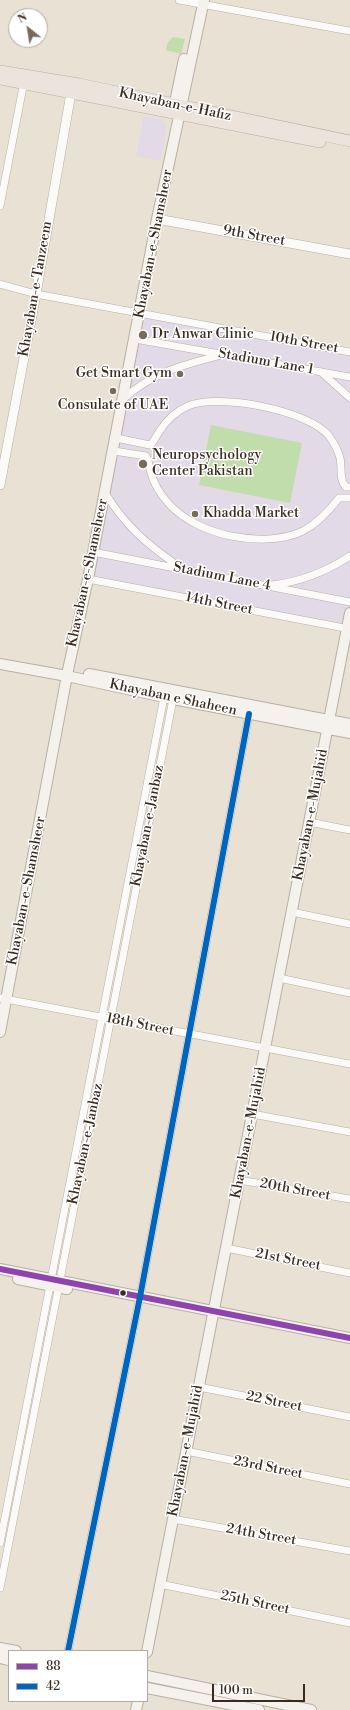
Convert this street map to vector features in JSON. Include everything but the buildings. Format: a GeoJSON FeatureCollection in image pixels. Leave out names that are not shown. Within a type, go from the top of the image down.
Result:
{"type":"FeatureCollection","features":[{"type":"Feature","properties":{"kind":"main road","name":"Khayaban-e-Shamsheer"},"geometry":{"type":"LineString","coordinates":[[0,1032],[3,999],[67,673],[114,451],[177,110],[200,2]]}},
{"type":"Feature","properties":{"kind":"main road","name":"Khayaban-e-Hafiz"},"geometry":{"type":"LineString","coordinates":[[0,69],[23,82],[350,141]]}},
{"type":"Feature","properties":{"kind":"main road"},"geometry":{"type":"LineString","coordinates":[[0,79],[23,82],[70,93],[177,110],[350,148]]}},
{"type":"Feature","properties":{"kind":"main road"},"geometry":{"type":"LineString","coordinates":[[0,84],[23,82]]}},
{"type":"Feature","properties":{"kind":"main road","name":"Khayaban-e-Mujahid"},"geometry":{"type":"LineString","coordinates":[[147,1650],[328,724],[349,628],[350,613]]}},
{"type":"Feature","properties":{"kind":"main road"},"geometry":{"type":"LineString","coordinates":[[0,657],[67,673]]}},
{"type":"Feature","properties":{"kind":"main road"},"geometry":{"type":"LineString","coordinates":[[0,664],[67,673]]}},
{"type":"Feature","properties":{"kind":"main road","name":"Khayaban e Shaheen"},"geometry":{"type":"LineString","coordinates":[[67,673],[168,698],[249,714],[328,724],[350,724]]}},
{"type":"Feature","properties":{"kind":"main road","name":"Khayaban e Shaheen"},"geometry":{"type":"LineString","coordinates":[[67,673],[328,724],[350,733]]}},
{"type":"Feature","properties":{"kind":"main road"},"geometry":{"type":"LineString","coordinates":[[0,1269],[54,1283],[213,1315],[350,1345]]}},
{"type":"Feature","properties":{"kind":"main road"},"geometry":{"type":"LineString","coordinates":[[0,1276],[54,1283]]}},
{"type":"Feature","properties":{"kind":"main road"},"geometry":{"type":"LineString","coordinates":[[213,1315],[350,1338]]}},
{"type":"Feature","properties":{"kind":"main road"},"geometry":{"type":"LineString","coordinates":[[0,1648],[11,1650]]}},
{"type":"Feature","properties":{"kind":"main road"},"geometry":{"type":"LineString","coordinates":[[148,1676],[311,1710]]}},
{"type":"Feature","properties":{"kind":"main road"},"geometry":{"type":"LineString","coordinates":[[148,1688],[259,1710]]}},
{"type":"Feature","properties":{"kind":"street"},"geometry":{"type":"LineString","coordinates":[[179,0],[200,2],[350,32]]}},
{"type":"Feature","properties":{"kind":"street"},"geometry":{"type":"LineString","coordinates":[[0,206],[23,82]]}},
{"type":"Feature","properties":{"kind":"street","name":"Khayaban-e-Tanzeem"},"geometry":{"type":"LineString","coordinates":[[0,485],[36,294],[70,93]]}},
{"type":"Feature","properties":{"kind":"street"},"geometry":{"type":"LineString","coordinates":[[0,166],[8,168]]}},
{"type":"Feature","properties":{"kind":"street","name":"9th Street"},"geometry":{"type":"LineString","coordinates":[[157,219],[350,254]]}},
{"type":"Feature","properties":{"kind":"street","name":"10th Street"},"geometry":{"type":"LineString","coordinates":[[0,284],[36,294],[350,352]]}},
{"type":"Feature","properties":{"kind":"street","name":"Stadium Lane 1"},"geometry":{"type":"LineString","coordinates":[[135,339],[350,377]]}},
{"type":"Feature","properties":{"kind":"street"},"geometry":{"type":"LineString","coordinates":[[123,399],[150,379],[176,367],[223,354]]}},
{"type":"Feature","properties":{"kind":"street"},"geometry":{"type":"LineString","coordinates":[[321,372],[350,398]]}},
{"type":"Feature","properties":{"kind":"street"},"geometry":{"type":"LineString","coordinates":[[116,438],[151,444],[163,426],[176,413],[187,406],[200,402],[228,401],[250,405],[290,414],[317,426],[327,434],[336,446],[341,463],[342,481],[346,486],[350,487]]}},
{"type":"Feature","properties":{"kind":"street"},"geometry":{"type":"LineString","coordinates":[[128,453],[130,441]]}},
{"type":"Feature","properties":{"kind":"street"},"geometry":{"type":"LineString","coordinates":[[114,451],[146,456],[156,487],[179,515],[204,528],[233,537],[251,540],[265,539],[302,531],[320,519],[339,498],[350,498]]}},
{"type":"Feature","properties":{"kind":"street"},"geometry":{"type":"LineString","coordinates":[[105,493],[115,510],[135,532],[151,547],[185,570]]}},
{"type":"Feature","properties":{"kind":"street","name":"Stadium Lane 4"},"geometry":{"type":"LineString","coordinates":[[93,552],[350,602]]}},
{"type":"Feature","properties":{"kind":"street"},"geometry":{"type":"LineString","coordinates":[[263,586],[287,583],[337,564],[350,556]]}},
{"type":"Feature","properties":{"kind":"street","name":"14th Street"},"geometry":{"type":"LineString","coordinates":[[88,579],[349,628]]}},
{"type":"Feature","properties":{"kind":"street","name":"Khayaban-e-Janbaz"},"geometry":{"type":"LineString","coordinates":[[0,1588],[102,1018],[168,698]]}},
{"type":"Feature","properties":{"kind":"street","name":"Khayaban-e-Janbaz"},"geometry":{"type":"LineString","coordinates":[[0,1543],[111,1020],[168,698]]}},
{"type":"Feature","properties":{"kind":"street"},"geometry":{"type":"LineString","coordinates":[[68,1650],[139,1300],[249,714]]}},
{"type":"Feature","properties":{"kind":"street"},"geometry":{"type":"LineString","coordinates":[[309,822],[350,830]]}},
{"type":"Feature","properties":{"kind":"street"},"geometry":{"type":"LineString","coordinates":[[292,912],[350,924]]}},
{"type":"Feature","properties":{"kind":"street"},"geometry":{"type":"LineString","coordinates":[[279,978],[350,993]]}},
{"type":"Feature","properties":{"kind":"street","name":"18th Street"},"geometry":{"type":"LineString","coordinates":[[3,999],[350,1064]]}},
{"type":"Feature","properties":{"kind":"street"},"geometry":{"type":"LineString","coordinates":[[252,1114],[350,1132]]}},
{"type":"Feature","properties":{"kind":"street","name":"20th Street"},"geometry":{"type":"LineString","coordinates":[[239,1180],[350,1199]]}},
{"type":"Feature","properties":{"kind":"street","name":"21st Street"},"geometry":{"type":"LineString","coordinates":[[226,1248],[350,1273]]}},
{"type":"Feature","properties":{"kind":"street","name":"22 Street"},"geometry":{"type":"LineString","coordinates":[[199,1387],[350,1417]]}},
{"type":"Feature","properties":{"kind":"street","name":"23rd Street"},"geometry":{"type":"LineString","coordinates":[[186,1451],[350,1484]]}},
{"type":"Feature","properties":{"kind":"street","name":"24th Street"},"geometry":{"type":"LineString","coordinates":[[173,1519],[350,1551]]}},
{"type":"Feature","properties":{"kind":"street","name":"25th Street"},"geometry":{"type":"LineString","coordinates":[[160,1584],[350,1623]]}},
{"type":"Feature","properties":{"kind":"shaded area"},"geometry":{"type":"Polygon","coordinates":[[[144,116],[162,119],[167,128],[160,161],[136,156],[144,116]]]}},
{"type":"Feature","properties":{"kind":"shaded area","name":"Khadda Market"},"geometry":{"type":"Polygon","coordinates":[[[140,313],[350,352],[350,613],[347,628],[88,579],[140,313]]]}},
{"type":"Feature","properties":{"kind":"green space"},"geometry":{"type":"Polygon","coordinates":[[[173,37],[185,39],[181,54],[166,50],[168,42],[173,37]]]}},
{"type":"Feature","properties":{"kind":"green space"},"geometry":{"type":"Polygon","coordinates":[[[211,425],[302,443],[290,503],[199,485],[211,425]]]}},
{"type":"Feature","properties":{"kind":"transit line","name":"42"},"geometry":{"type":"LineString","coordinates":[[68,1650],[140,1297],[249,714]]}},
{"type":"Feature","properties":{"kind":"transit line","name":"88"},"geometry":{"type":"LineString","coordinates":[[0,1269],[350,1338]]}},
{"type":"Feature","properties":{"kind":"place","name":"Dr Anwar Clinic"},"geometry":{"type":"Point","coordinates":[143,335]}},
{"type":"Feature","properties":{"kind":"place","name":"Get Smart Gym"},"geometry":{"type":"Point","coordinates":[180,374]}},
{"type":"Feature","properties":{"kind":"place","name":"Consulate of UAE"},"geometry":{"type":"Point","coordinates":[113,391]}},
{"type":"Feature","properties":{"kind":"place","name":"Neuropsychology Center Pakistan"},"geometry":{"type":"Point","coordinates":[143,464]}},
{"type":"Feature","properties":{"kind":"place","name":"Khadda Market"},"geometry":{"type":"Point","coordinates":[195,514]}}]}
